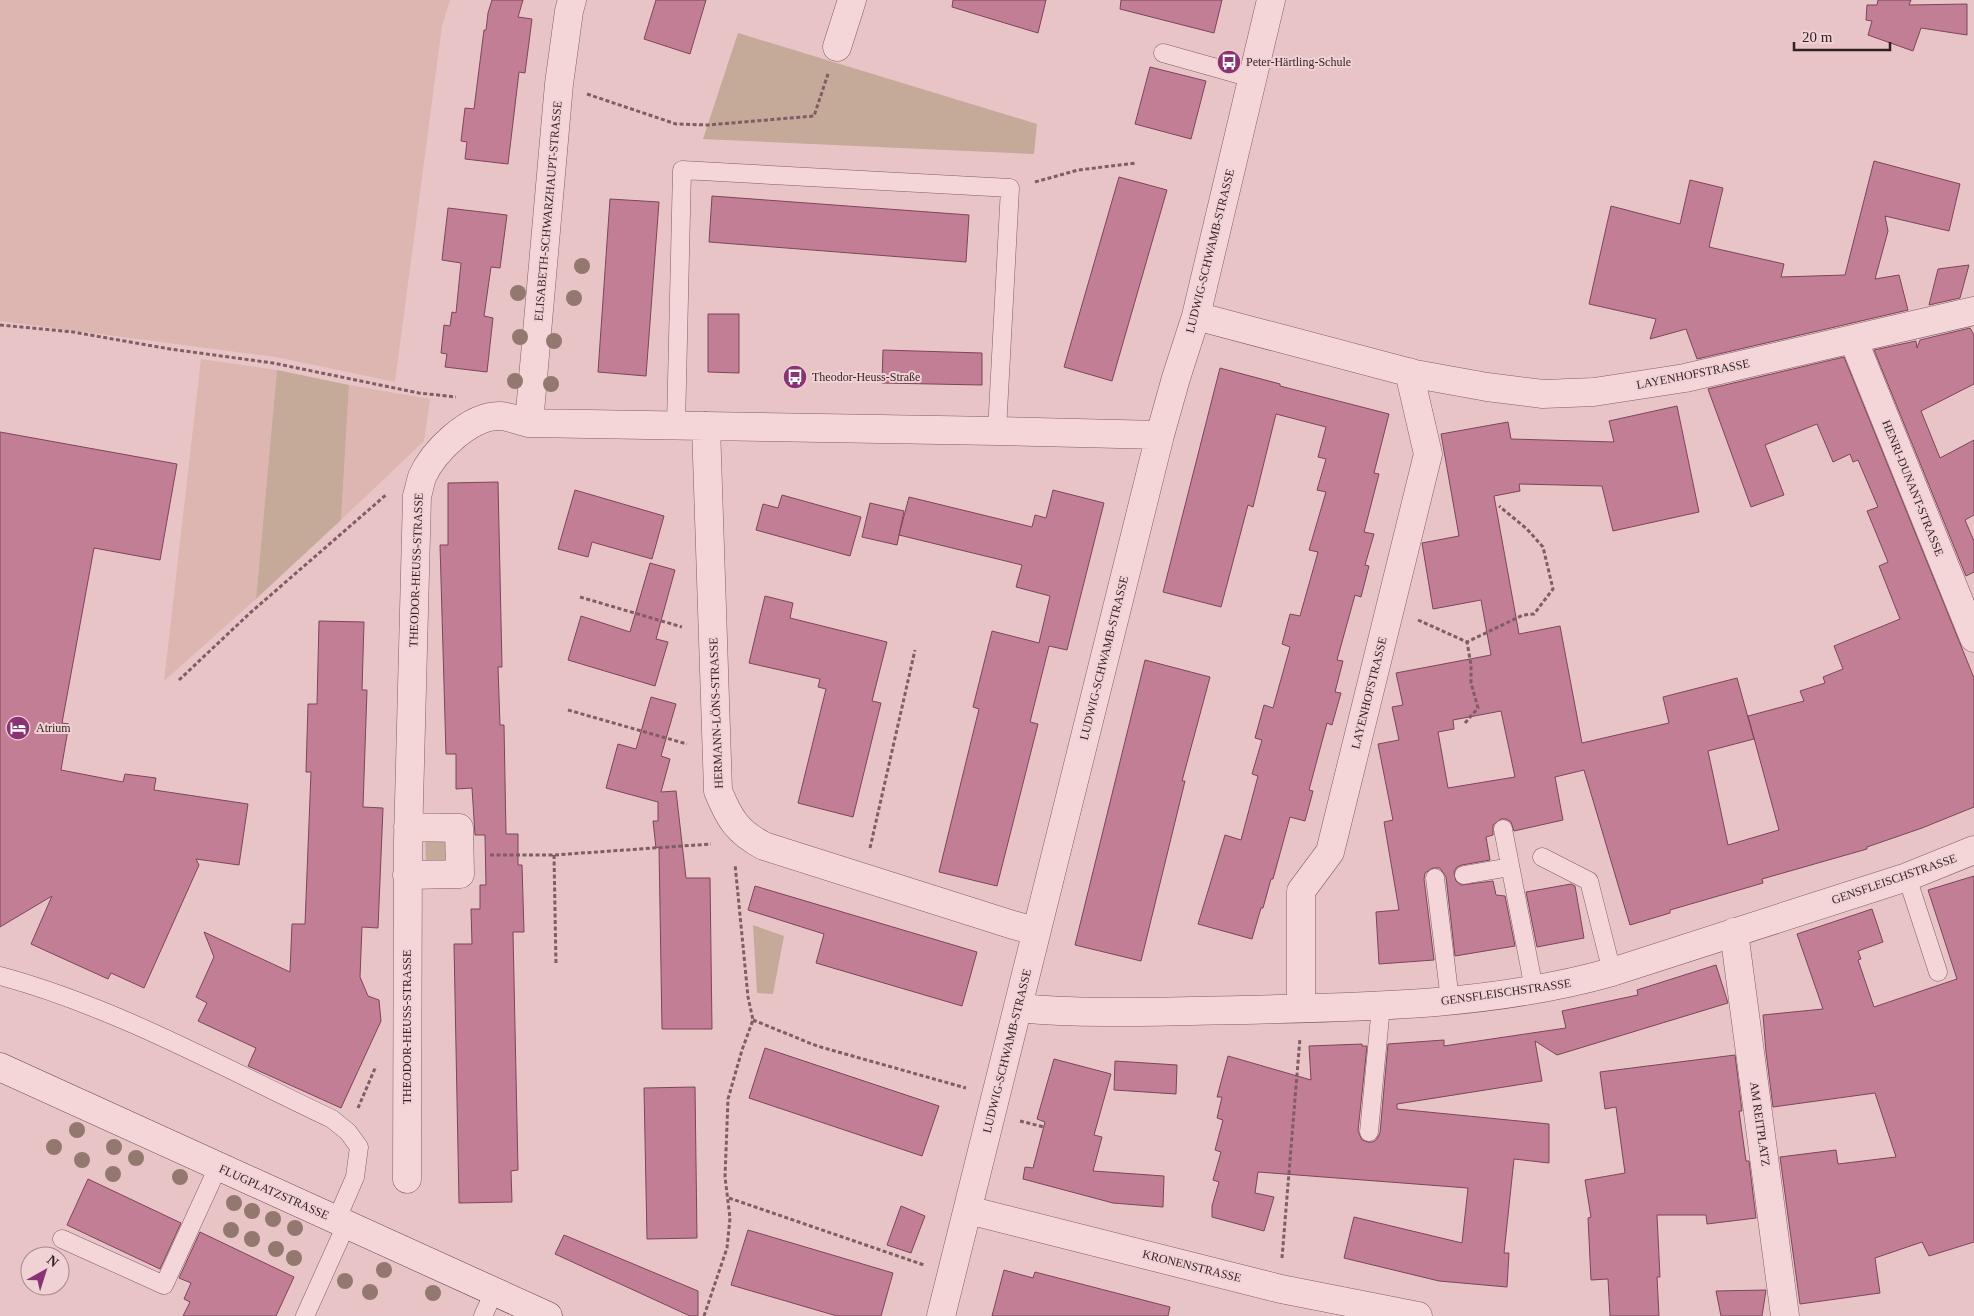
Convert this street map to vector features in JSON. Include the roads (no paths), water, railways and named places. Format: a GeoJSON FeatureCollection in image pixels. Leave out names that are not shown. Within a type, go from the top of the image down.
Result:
{"type":"FeatureCollection","features":[{"type":"Feature","properties":{"kind":"street","name":"ELISABETH-SCHWARZHAUPT-STRASSE"},"geometry":{"type":"LineString","coordinates":[[529,423],[559,84],[572,0]]}},
{"type":"Feature","properties":{"kind":"street"},"geometry":{"type":"LineString","coordinates":[[837,47],[852,0]]}},
{"type":"Feature","properties":{"kind":"street","name":"LUDWIG-SCHWAMB-STRASSE"},"geometry":{"type":"LineString","coordinates":[[941,1316],[1160,436],[1196,316],[1271,0]]}},
{"type":"Feature","properties":{"kind":"street","name":"LAYENHOFSTRASSE"},"geometry":{"type":"LineString","coordinates":[[1196,316],[1409,372],[1487,388],[1543,394],[1594,392],[1685,378],[1974,311]]}},
{"type":"Feature","properties":{"kind":"street","name":"HENRI-DUNANT-STRASSE"},"geometry":{"type":"LineString","coordinates":[[1852,338],[1974,638]]}},
{"type":"Feature","properties":{"kind":"street","name":"LAYENHOFSTRASSE"},"geometry":{"type":"LineString","coordinates":[[1301,1019],[1301,891],[1330,852],[1428,454],[1409,372]]}},
{"type":"Feature","properties":{"kind":"street","name":"THEODOR-HEUSS-STRASSE"},"geometry":{"type":"LineString","coordinates":[[407,1179],[407,875],[417,496],[423,476],[435,457],[448,442],[470,424],[483,418],[499,416],[529,423],[998,430],[1160,436]]}},
{"type":"Feature","properties":{"kind":"street","name":"HERMANN-LÖNS-STRASSE"},"geometry":{"type":"LineString","coordinates":[[706,426],[718,791],[727,812],[738,828],[764,846],[1036,931]]}},
{"type":"Feature","properties":{"kind":"street"},"geometry":{"type":"LineString","coordinates":[[407,875],[460,874],[459,828],[408,827]]}},
{"type":"Feature","properties":{"kind":"street","name":"GENSFLEISCHSTRASSE"},"geometry":{"type":"LineString","coordinates":[[1018,1008],[1078,1013],[1301,1019],[1381,1006],[1534,990],[1576,982],[1612,972],[1907,877],[1974,850]]}},
{"type":"Feature","properties":{"kind":"street","name":"AM REITPLATZ"},"geometry":{"type":"LineString","coordinates":[[1734,932],[1785,1316]]}},
{"type":"Feature","properties":{"kind":"street","name":"FLUGPLATZSTRASSE"},"geometry":{"type":"LineString","coordinates":[[0,1068],[548,1316]]}},
{"type":"Feature","properties":{"kind":"street","name":"KRONENSTRASSE"},"geometry":{"type":"LineString","coordinates":[[968,1210],[1281,1289],[1418,1316]]}},
{"type":"Feature","properties":{"kind":"lane"},"geometry":{"type":"LineString","coordinates":[[1163,53],[1252,78]]}},
{"type":"Feature","properties":{"kind":"lane"},"geometry":{"type":"LineString","coordinates":[[676,426],[682,170],[1010,188],[998,430]]}},
{"type":"Feature","properties":{"kind":"lane"},"geometry":{"type":"LineString","coordinates":[[1503,829],[1534,990]]}},
{"type":"Feature","properties":{"kind":"lane"},"geometry":{"type":"LineString","coordinates":[[1542,857],[1589,881],[1612,972]]}},
{"type":"Feature","properties":{"kind":"lane"},"geometry":{"type":"LineString","coordinates":[[1464,875],[1510,867]]}},
{"type":"Feature","properties":{"kind":"lane"},"geometry":{"type":"LineString","coordinates":[[1907,877],[1938,972]]}},
{"type":"Feature","properties":{"kind":"lane"},"geometry":{"type":"LineString","coordinates":[[1435,878],[1450,1000]]}},
{"type":"Feature","properties":{"kind":"lane"},"geometry":{"type":"LineString","coordinates":[[0,976],[30,984],[98,1008],[332,1119],[348,1132],[359,1147],[355,1177],[341,1223],[305,1316]]}},
{"type":"Feature","properties":{"kind":"lane"},"geometry":{"type":"LineString","coordinates":[[1369,1132],[1381,1006]]}},
{"type":"Feature","properties":{"kind":"lane"},"geometry":{"type":"LineString","coordinates":[[62,1238],[164,1285],[218,1167]]}},
{"type":"Feature","properties":{"kind":"lane"},"geometry":{"type":"LineString","coordinates":[[483,1316],[494,1292]]}},
{"type":"Feature","properties":{"kind":"place","name":"Peter-Härtling-Schule"},"geometry":{"type":"Point","coordinates":[1229,62]}},
{"type":"Feature","properties":{"kind":"place","name":"Theodor-Heuss-Straße"},"geometry":{"type":"Point","coordinates":[795,377]}},
{"type":"Feature","properties":{"kind":"place","name":"Atrium"},"geometry":{"type":"Point","coordinates":[18,728]}}]}
